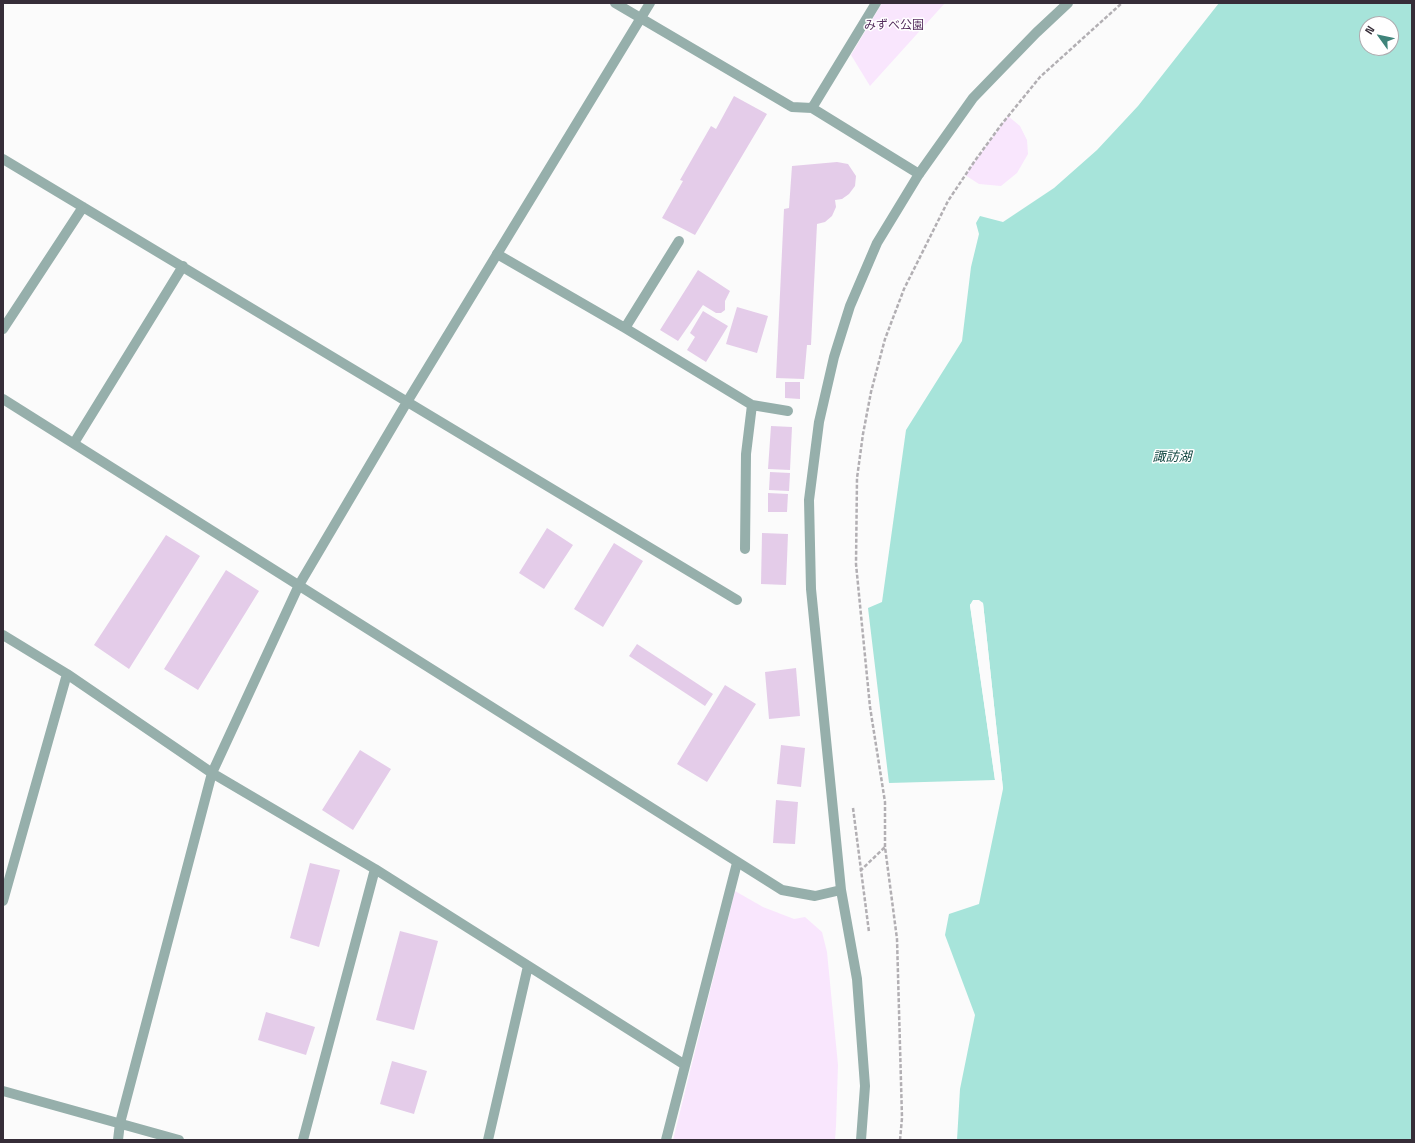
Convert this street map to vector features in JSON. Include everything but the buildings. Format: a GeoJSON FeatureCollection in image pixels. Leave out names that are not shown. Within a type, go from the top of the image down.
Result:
{"type":"FeatureCollection","features":[{"type":"Feature","properties":{"kind":"street"},"geometry":{"type":"LineString","coordinates":[[615,3],[792,107],[812,108],[919,174]]}},
{"type":"Feature","properties":{"kind":"street"},"geometry":{"type":"LineString","coordinates":[[118,1140],[120,1123],[212,773],[299,585],[407,402],[650,3]]}},
{"type":"Feature","properties":{"kind":"street"},"geometry":{"type":"LineString","coordinates":[[812,108],[876,3]]}},
{"type":"Feature","properties":{"kind":"street"},"geometry":{"type":"LineString","coordinates":[[861,1140],[865,1086],[857,978],[840,890],[811,589],[809,500],[819,422],[834,357],[850,306],[877,244],[919,174],[973,98],[1036,33],[1068,3]]}},
{"type":"Feature","properties":{"kind":"street"},"geometry":{"type":"LineString","coordinates":[[3,159],[737,600]]}},
{"type":"Feature","properties":{"kind":"street"},"geometry":{"type":"LineString","coordinates":[[3,329],[83,207]]}},
{"type":"Feature","properties":{"kind":"street"},"geometry":{"type":"LineString","coordinates":[[625,328],[679,241]]}},
{"type":"Feature","properties":{"kind":"street"},"geometry":{"type":"LineString","coordinates":[[497,254],[625,328],[752,405],[788,411]]}},
{"type":"Feature","properties":{"kind":"street"},"geometry":{"type":"LineString","coordinates":[[74,443],[183,266]]}},
{"type":"Feature","properties":{"kind":"street"},"geometry":{"type":"LineString","coordinates":[[3,399],[782,890],[815,896],[840,890]]}},
{"type":"Feature","properties":{"kind":"street"},"geometry":{"type":"LineString","coordinates":[[745,549],[746,454],[752,405]]}},
{"type":"Feature","properties":{"kind":"street"},"geometry":{"type":"LineString","coordinates":[[3,635],[67,674],[212,773],[375,869],[685,1065]]}},
{"type":"Feature","properties":{"kind":"street"},"geometry":{"type":"LineString","coordinates":[[3,901],[67,674]]}},
{"type":"Feature","properties":{"kind":"street"},"geometry":{"type":"LineString","coordinates":[[666,1140],[737,863]]}},
{"type":"Feature","properties":{"kind":"street"},"geometry":{"type":"LineString","coordinates":[[303,1140],[375,869]]}},
{"type":"Feature","properties":{"kind":"street"},"geometry":{"type":"LineString","coordinates":[[488,1140],[528,966]]}},
{"type":"Feature","properties":{"kind":"street"},"geometry":{"type":"LineString","coordinates":[[3,1091],[179,1140]]}},
{"type":"Feature","properties":{"kind":"path"},"geometry":{"type":"LineString","coordinates":[[900,1140],[902,1118],[897,939],[885,846],[885,802],[870,708],[856,564],[856,478],[871,392],[885,339],[904,290],[948,201],[1001,125],[1040,77],[1122,3]]}},
{"type":"Feature","properties":{"kind":"path"},"geometry":{"type":"LineString","coordinates":[[853,807],[869,933]]}},
{"type":"Feature","properties":{"kind":"path"},"geometry":{"type":"LineString","coordinates":[[860,871],[885,846]]}},
{"type":"Feature","properties":{"kind":"green space","name":"みずべ公園"},"geometry":{"type":"Polygon","coordinates":[[[882,3],[945,3],[870,86],[851,55],[882,3]]]}},
{"type":"Feature","properties":{"kind":"green space"},"geometry":{"type":"Polygon","coordinates":[[[1008,116],[1020,126],[1027,140],[1028,154],[1017,173],[1001,186],[979,184],[965,175],[1008,116]]]}},
{"type":"Feature","properties":{"kind":"green space"},"geometry":{"type":"Polygon","coordinates":[[[735,891],[763,907],[794,919],[805,917],[822,932],[827,952],[838,1065],[835,1140],[673,1140],[735,891]]]}},
{"type":"Feature","properties":{"kind":"water","name":"諏訪湖"},"geometry":{"type":"Polygon","coordinates":[[[1219,3],[1412,3],[1412,1140],[957,1140],[960,1089],[975,1015],[945,935],[949,914],[979,904],[1003,789],[983,603],[974,600],[970,605],[995,780],[889,783],[868,608],[882,602],[906,430],[962,341],[971,267],[979,234],[976,223],[980,216],[1003,222],[1054,188],[1097,150],[1138,106],[1219,3]]]}},
{"type":"Feature","properties":{"kind":"pier"},"geometry":{"type":"Polygon","coordinates":[[[973,600],[979,600],[983,603],[1003,789],[1001,787],[981,604],[974,602],[972,605],[996,782],[970,605],[973,600]]]}}]}
